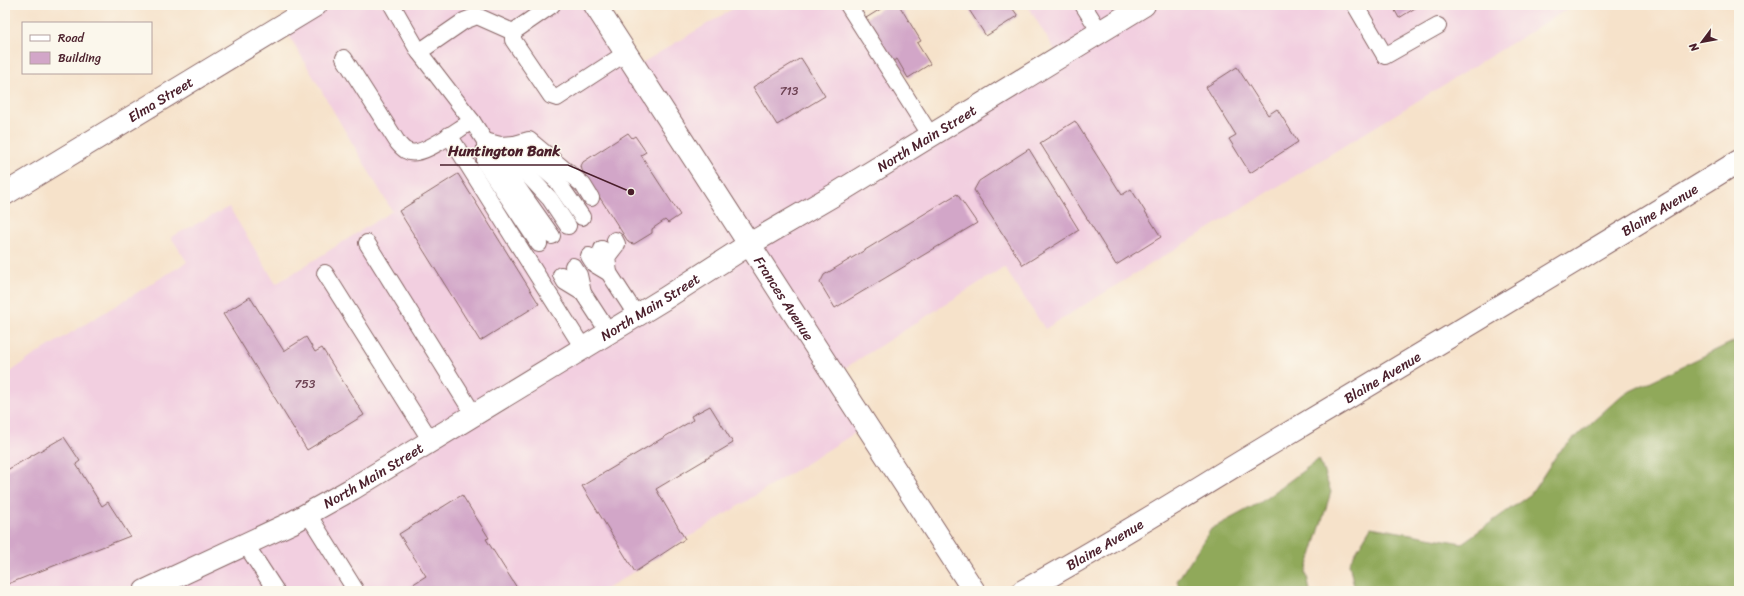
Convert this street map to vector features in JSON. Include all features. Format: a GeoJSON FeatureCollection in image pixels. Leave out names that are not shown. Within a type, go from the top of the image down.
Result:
{"type":"FeatureCollection","features":[{"type":"Feature","properties":{"kind":"street","name":"Elma Street"},"geometry":{"type":"LineString","coordinates":[[5,194],[316,5]]}},
{"type":"Feature","properties":{"kind":"street","name":"Frances Avenue"},"geometry":{"type":"LineString","coordinates":[[595,5],[748,245],[818,348],[853,407],[974,591]]}},
{"type":"Feature","properties":{"kind":"street","name":"North Main Street"},"geometry":{"type":"LineString","coordinates":[[145,591],[246,545],[308,514],[637,316],[748,245],[931,136],[1144,5]]}},
{"type":"Feature","properties":{"kind":"street","name":"Blaine Avenue"},"geometry":{"type":"LineString","coordinates":[[1023,591],[1087,556],[1262,449],[1594,251],[1739,161]]}},
{"type":"Feature","properties":{"kind":"lane"},"geometry":{"type":"LineString","coordinates":[[392,5],[419,52],[472,121],[500,143],[550,199],[575,222]]}},
{"type":"Feature","properties":{"kind":"lane"},"geometry":{"type":"LineString","coordinates":[[513,32],[552,5]]}},
{"type":"Feature","properties":{"kind":"lane"},"geometry":{"type":"LineString","coordinates":[[848,5],[931,136]]}},
{"type":"Feature","properties":{"kind":"lane"},"geometry":{"type":"LineString","coordinates":[[1083,5],[1100,32]]}},
{"type":"Feature","properties":{"kind":"lane"},"geometry":{"type":"LineString","coordinates":[[1356,5],[1385,56],[1438,26]]}},
{"type":"Feature","properties":{"kind":"lane"},"geometry":{"type":"LineString","coordinates":[[419,52],[464,21],[476,16],[486,19],[513,32]]}},
{"type":"Feature","properties":{"kind":"lane"},"geometry":{"type":"LineString","coordinates":[[513,32],[513,40],[548,92],[557,98],[626,53]]}},
{"type":"Feature","properties":{"kind":"lane"},"geometry":{"type":"LineString","coordinates":[[344,58],[398,143],[405,151],[416,153],[472,121]]}},
{"type":"Feature","properties":{"kind":"lane"},"geometry":{"type":"LineString","coordinates":[[449,135],[583,348]]}},
{"type":"Feature","properties":{"kind":"lane"},"geometry":{"type":"LineString","coordinates":[[546,240],[485,163],[500,143],[528,140],[583,185],[591,198]]}},
{"type":"Feature","properties":{"kind":"lane"},"geometry":{"type":"LineString","coordinates":[[367,243],[474,414]]}},
{"type":"Feature","properties":{"kind":"lane"},"geometry":{"type":"LineString","coordinates":[[603,250],[594,264],[609,273],[637,316]]}},
{"type":"Feature","properties":{"kind":"lane"},"geometry":{"type":"LineString","coordinates":[[567,271],[565,282],[583,293],[609,333]]}},
{"type":"Feature","properties":{"kind":"lane"},"geometry":{"type":"LineString","coordinates":[[325,273],[432,440]]}},
{"type":"Feature","properties":{"kind":"lane"},"geometry":{"type":"LineString","coordinates":[[308,514],[356,591]]}},
{"type":"Feature","properties":{"kind":"lane"},"geometry":{"type":"LineString","coordinates":[[246,545],[276,591]]}},
{"type":"Feature","properties":{"kind":"shaded area"},"geometry":{"type":"Polygon","coordinates":[[[316,5],[595,5],[635,67],[739,5],[848,5],[932,135],[1059,57],[1027,5],[1574,5],[1045,329],[1004,267],[834,375],[866,426],[603,591],[5,591],[5,376],[33,356],[187,262],[171,237],[229,207],[276,284],[392,211],[283,25],[316,5]]]}},
{"type":"Feature","properties":{"kind":"green space"},"geometry":{"type":"Polygon","coordinates":[[[1739,339],[1739,591],[1355,591],[1349,563],[1371,527],[1462,543],[1531,494],[1558,453],[1622,395],[1739,339]]]}},
{"type":"Feature","properties":{"kind":"green space"},"geometry":{"type":"Polygon","coordinates":[[[1319,459],[1331,492],[1306,572],[1310,591],[1181,591],[1177,581],[1211,529],[1261,502],[1319,459]]]}},
{"type":"Feature","properties":{"kind":"building"},"geometry":{"type":"Polygon","coordinates":[[[887,5],[899,5],[921,41],[917,43],[930,64],[908,78],[897,59],[893,61],[866,18],[887,5]]]}},
{"type":"Feature","properties":{"kind":"building"},"geometry":{"type":"Polygon","coordinates":[[[966,5],[1010,5],[1018,16],[986,36],[966,5]]]}},
{"type":"Feature","properties":{"kind":"building"},"geometry":{"type":"Polygon","coordinates":[[[1392,5],[1420,5],[1399,18],[1392,5]]]}},
{"type":"Feature","properties":{"kind":"building"},"geometry":{"type":"Polygon","coordinates":[[[801,58],[825,96],[777,125],[753,87],[801,58]]]}},
{"type":"Feature","properties":{"kind":"building"},"geometry":{"type":"Polygon","coordinates":[[[1237,67],[1268,115],[1277,109],[1298,142],[1250,173],[1229,139],[1236,135],[1206,87],[1237,67]]]}},
{"type":"Feature","properties":{"kind":"building"},"geometry":{"type":"Polygon","coordinates":[[[1075,121],[1122,195],[1131,189],[1161,237],[1116,265],[1040,143],[1075,121]]]}},
{"type":"Feature","properties":{"kind":"building"},"geometry":{"type":"Polygon","coordinates":[[[628,133],[632,138],[635,136],[646,152],[641,155],[680,215],[668,223],[665,220],[652,229],[652,233],[634,244],[629,243],[582,170],[581,166],[583,162],[628,133]]]}},
{"type":"Feature","properties":{"kind":"building"},"geometry":{"type":"Polygon","coordinates":[[[1029,149],[1079,230],[1023,265],[974,190],[979,181],[1029,149]]]}},
{"type":"Feature","properties":{"kind":"building"},"geometry":{"type":"Polygon","coordinates":[[[458,174],[539,304],[480,341],[399,211],[458,174]]]}},
{"type":"Feature","properties":{"kind":"building"},"geometry":{"type":"Polygon","coordinates":[[[957,194],[977,223],[835,308],[820,283],[824,275],[957,194]]]}},
{"type":"Feature","properties":{"kind":"building"},"geometry":{"type":"Polygon","coordinates":[[[250,297],[284,351],[306,337],[315,352],[322,348],[364,415],[307,450],[223,314],[250,297]]]}},
{"type":"Feature","properties":{"kind":"building"},"geometry":{"type":"Polygon","coordinates":[[[710,406],[733,443],[656,489],[685,539],[635,572],[582,486],[693,420],[691,416],[710,406]]]}},
{"type":"Feature","properties":{"kind":"building"},"geometry":{"type":"Polygon","coordinates":[[[64,437],[80,461],[76,464],[102,506],[108,502],[130,536],[5,585],[5,467],[7,470],[64,437]]]}},
{"type":"Feature","properties":{"kind":"building"},"geometry":{"type":"Polygon","coordinates":[[[462,495],[489,538],[486,539],[519,591],[409,591],[407,588],[426,576],[399,534],[462,495]]]}},
{"type":"Feature","properties":{"kind":"place","name":"Huntington Bank"},"geometry":{"type":"Point","coordinates":[631,192]}}]}
